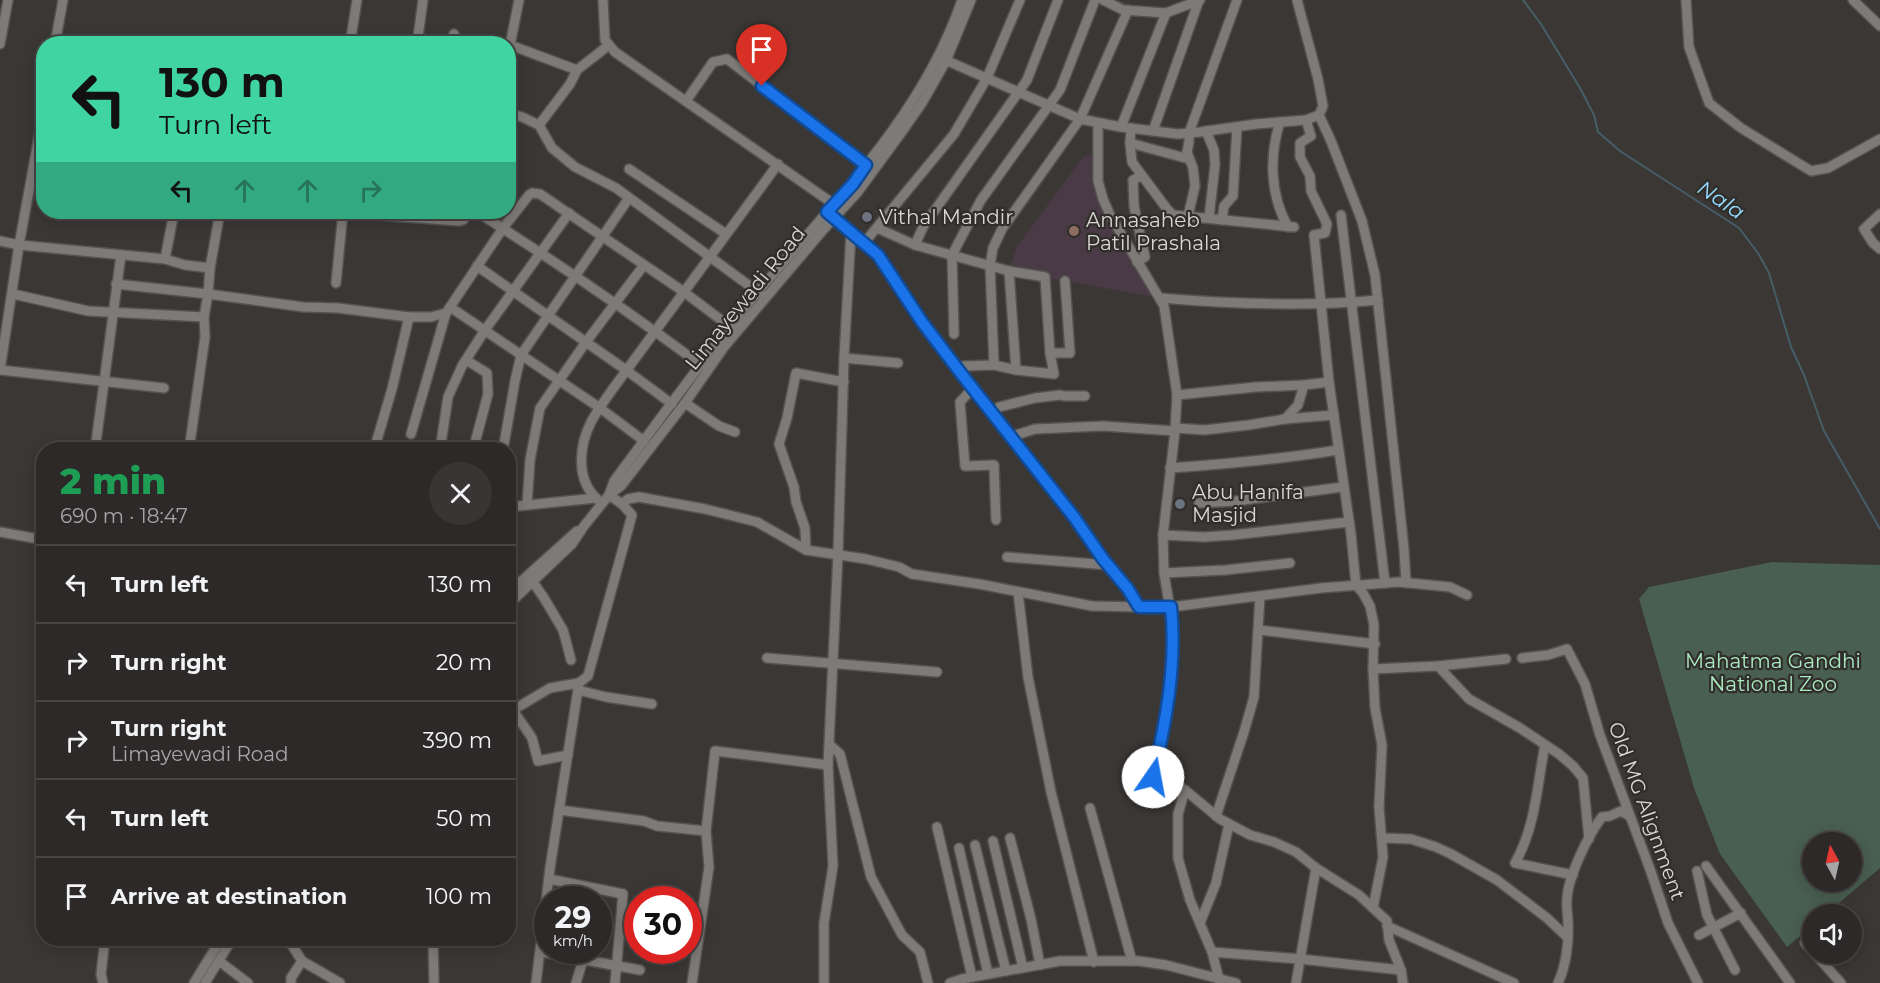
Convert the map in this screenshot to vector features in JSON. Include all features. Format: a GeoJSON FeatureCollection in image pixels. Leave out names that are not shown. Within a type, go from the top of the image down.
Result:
{"type":"FeatureCollection","features":[{"type":"Feature","properties":{"kind":"street"},"geometry":{"type":"LineString","coordinates":[[0,44],[8,0]]}},
{"type":"Feature","properties":{"kind":"street"},"geometry":{"type":"LineString","coordinates":[[56,36],[63,0]]}},
{"type":"Feature","properties":{"kind":"street"},"geometry":{"type":"LineString","coordinates":[[351,36],[357,0]]}},
{"type":"Feature","properties":{"kind":"street"},"geometry":{"type":"LineString","coordinates":[[418,36],[423,0]]}},
{"type":"Feature","properties":{"kind":"street"},"geometry":{"type":"LineString","coordinates":[[512,36],[519,0]]}},
{"type":"Feature","properties":{"kind":"street"},"geometry":{"type":"LineString","coordinates":[[603,0],[605,40],[615,52],[835,205]]}},
{"type":"Feature","properties":{"kind":"street"},"geometry":{"type":"LineString","coordinates":[[942,59],[962,0]]}},
{"type":"Feature","properties":{"kind":"street"},"geometry":{"type":"LineString","coordinates":[[942,59],[971,0]]}},
{"type":"Feature","properties":{"kind":"street"},"geometry":{"type":"LineString","coordinates":[[864,243],[954,134],[987,78],[1020,0]]}},
{"type":"Feature","properties":{"kind":"street"},"geometry":{"type":"LineString","coordinates":[[915,245],[923,227],[1027,80],[1058,0]]}},
{"type":"Feature","properties":{"kind":"street"},"geometry":{"type":"LineString","coordinates":[[954,334],[952,255],[981,200],[1060,90],[1095,0]]}},
{"type":"Feature","properties":{"kind":"street"},"geometry":{"type":"LineString","coordinates":[[1103,0],[1123,10],[1166,13],[1199,0]]}},
{"type":"Feature","properties":{"kind":"street"},"geometry":{"type":"LineString","coordinates":[[1153,131],[1199,0]]}},
{"type":"Feature","properties":{"kind":"street"},"geometry":{"type":"LineString","coordinates":[[1188,216],[1195,186],[1193,168],[1187,152],[1189,133],[1237,0]]}},
{"type":"Feature","properties":{"kind":"street"},"geometry":{"type":"LineString","coordinates":[[942,59],[1080,119],[1126,128],[1189,133],[1306,120],[1319,115],[1323,106],[1297,0]]}},
{"type":"Feature","properties":{"kind":"street"},"geometry":{"type":"LineString","coordinates":[[1686,0],[1689,47],[1708,103],[1741,128],[1811,171],[1828,168],[1880,139]]}},
{"type":"Feature","properties":{"kind":"street"},"geometry":{"type":"LineString","coordinates":[[1853,0],[1880,26]]}},
{"type":"Feature","properties":{"kind":"street"},"geometry":{"type":"LineString","coordinates":[[994,365],[990,265],[993,248],[1002,229],[1080,119],[1128,10]]}},
{"type":"Feature","properties":{"kind":"street"},"geometry":{"type":"LineString","coordinates":[[1166,13],[1126,128],[1131,162],[1173,215],[1291,227],[1280,212],[1276,197],[1273,142],[1280,122]]}},
{"type":"Feature","properties":{"kind":"street"},"geometry":{"type":"LineString","coordinates":[[539,125],[570,84],[577,70],[609,45]]}},
{"type":"Feature","properties":{"kind":"street"},"geometry":{"type":"LineString","coordinates":[[516,47],[577,70]]}},
{"type":"Feature","properties":{"kind":"street"},"geometry":{"type":"LineString","coordinates":[[686,101],[713,62],[727,59],[866,165]]}},
{"type":"Feature","properties":{"kind":"street","name":"Limayewadi Road"},"geometry":{"type":"LineString","coordinates":[[831,215],[835,205],[942,59]]}},
{"type":"Feature","properties":{"kind":"street","name":"Limayewadi Road"},"geometry":{"type":"LineString","coordinates":[[516,598],[572,544],[599,501],[621,486],[686,402],[762,295],[831,215],[856,193],[922,103],[942,59]]}},
{"type":"Feature","properties":{"kind":"street"},"geometry":{"type":"LineString","coordinates":[[516,115],[539,125],[552,148],[575,167],[616,188],[762,295]]}},
{"type":"Feature","properties":{"kind":"street"},"geometry":{"type":"LineString","coordinates":[[1319,115],[1362,221],[1372,258],[1406,583]]}},
{"type":"Feature","properties":{"kind":"street"},"geometry":{"type":"LineString","coordinates":[[1306,120],[1311,136],[1300,143],[1300,157],[1310,176],[1311,191],[1326,224],[1325,233],[1314,235],[1329,382],[1356,585],[1370,606],[1374,625],[1375,708],[1382,745],[1379,807],[1383,857],[1373,908]]}},
{"type":"Feature","properties":{"kind":"street"},"geometry":{"type":"LineString","coordinates":[[1098,123],[1098,181],[1102,199],[1164,306],[1177,395],[1163,535],[1164,573],[1173,627],[1172,663],[1166,714],[1153,777],[1185,790],[1229,824],[1250,835],[1296,852],[1359,895],[1387,921],[1389,940],[1401,970],[1403,983]]}},
{"type":"Feature","properties":{"kind":"street"},"geometry":{"type":"LineString","coordinates":[[1221,220],[1224,206],[1233,196],[1237,127]]}},
{"type":"Feature","properties":{"kind":"street"},"geometry":{"type":"LineString","coordinates":[[1206,132],[1214,150],[1215,165],[1209,218]]}},
{"type":"Feature","properties":{"kind":"street"},"geometry":{"type":"LineString","coordinates":[[1130,143],[1189,159]]}},
{"type":"Feature","properties":{"kind":"street"},"geometry":{"type":"LineString","coordinates":[[36,153],[0,370],[164,388]]}},
{"type":"Feature","properties":{"kind":"street"},"geometry":{"type":"LineString","coordinates":[[599,501],[588,490],[583,479],[583,442],[591,422],[626,370],[778,164]]}},
{"type":"Feature","properties":{"kind":"street"},"geometry":{"type":"LineString","coordinates":[[629,169],[726,234]]}},
{"type":"Feature","properties":{"kind":"street"},"geometry":{"type":"LineString","coordinates":[[1137,262],[1145,257],[1134,206],[1132,180],[1141,176]]}},
{"type":"Feature","properties":{"kind":"street"},"geometry":{"type":"LineString","coordinates":[[516,212],[532,193],[540,194],[684,292],[729,327]]}},
{"type":"Feature","properties":{"kind":"street"},"geometry":{"type":"LineString","coordinates":[[504,442],[521,355],[629,198]]}},
{"type":"Feature","properties":{"kind":"street"},"geometry":{"type":"LineString","coordinates":[[441,442],[448,398],[466,360],[569,213]]}},
{"type":"Feature","properties":{"kind":"street"},"geometry":{"type":"LineString","coordinates":[[1880,214],[1864,229],[1880,249]]}},
{"type":"Feature","properties":{"kind":"street"},"geometry":{"type":"LineString","coordinates":[[831,215],[878,255],[922,322],[1074,517],[1139,607]]}},
{"type":"Feature","properties":{"kind":"street"},"geometry":{"type":"LineString","coordinates":[[1341,215],[1385,583]]}},
{"type":"Feature","properties":{"kind":"street"},"geometry":{"type":"LineString","coordinates":[[165,259],[173,219]]}},
{"type":"Feature","properties":{"kind":"street"},"geometry":{"type":"LineString","coordinates":[[190,442],[205,337],[204,316],[210,268],[219,219]]}},
{"type":"Feature","properties":{"kind":"street"},"geometry":{"type":"LineString","coordinates":[[336,283],[342,219]]}},
{"type":"Feature","properties":{"kind":"street"},"geometry":{"type":"LineString","coordinates":[[446,219],[461,221],[463,219]]}},
{"type":"Feature","properties":{"kind":"street"},"geometry":{"type":"LineString","coordinates":[[488,219],[576,276],[701,365]]}},
{"type":"Feature","properties":{"kind":"street"},"geometry":{"type":"LineString","coordinates":[[411,434],[448,310],[510,219]]}},
{"type":"Feature","properties":{"kind":"street"},"geometry":{"type":"LineString","coordinates":[[877,228],[915,245],[1009,271],[1045,277],[1050,353],[1054,374],[994,365],[964,366],[963,376]]}},
{"type":"Feature","properties":{"kind":"street"},"geometry":{"type":"LineString","coordinates":[[824,983],[824,923],[833,866],[828,765],[851,232]]}},
{"type":"Feature","properties":{"kind":"street"},"geometry":{"type":"LineString","coordinates":[[0,241],[19,245],[165,259],[185,266],[210,268]]}},
{"type":"Feature","properties":{"kind":"street"},"geometry":{"type":"LineString","coordinates":[[96,442],[121,255]]}},
{"type":"Feature","properties":{"kind":"street"},"geometry":{"type":"LineString","coordinates":[[526,506],[530,460],[540,408],[644,265]]}},
{"type":"Feature","properties":{"kind":"street"},"geometry":{"type":"LineString","coordinates":[[477,266],[672,404]]}},
{"type":"Feature","properties":{"kind":"street"},"geometry":{"type":"LineString","coordinates":[[1009,271],[1016,370]]}},
{"type":"Feature","properties":{"kind":"street"},"geometry":{"type":"LineString","coordinates":[[1050,353],[1070,353],[1065,281]]}},
{"type":"Feature","properties":{"kind":"street"},"geometry":{"type":"LineString","coordinates":[[116,284],[303,307],[338,308],[409,316],[431,317],[448,310]]}},
{"type":"Feature","properties":{"kind":"street"},"geometry":{"type":"LineString","coordinates":[[13,294],[88,311],[204,316]]}},
{"type":"Feature","properties":{"kind":"street","name":"Limayewadi Road"},"geometry":{"type":"LineString","coordinates":[[609,495],[614,481],[729,327],[762,295]]}},
{"type":"Feature","properties":{"kind":"street"},"geometry":{"type":"LineString","coordinates":[[1160,298],[1322,304],[1378,300]]}},
{"type":"Feature","properties":{"kind":"street"},"geometry":{"type":"LineString","coordinates":[[448,310],[485,330],[600,408],[644,441]]}},
{"type":"Feature","properties":{"kind":"street"},"geometry":{"type":"LineString","coordinates":[[376,442],[392,389],[409,316]]}},
{"type":"Feature","properties":{"kind":"street"},"geometry":{"type":"LineString","coordinates":[[844,358],[898,363]]}},
{"type":"Feature","properties":{"kind":"street"},"geometry":{"type":"LineString","coordinates":[[466,360],[487,373],[488,394],[476,442]]}},
{"type":"Feature","properties":{"kind":"street"},"geometry":{"type":"LineString","coordinates":[[806,550],[805,528],[779,444],[788,418],[796,373],[844,382]]}},
{"type":"Feature","properties":{"kind":"street"},"geometry":{"type":"LineString","coordinates":[[1177,395],[1329,382]]}},
{"type":"Feature","properties":{"kind":"street"},"geometry":{"type":"LineString","coordinates":[[1285,419],[1298,405],[1304,385]]}},
{"type":"Feature","properties":{"kind":"street"},"geometry":{"type":"LineString","coordinates":[[972,389],[960,402],[965,466],[994,465],[996,520]]}},
{"type":"Feature","properties":{"kind":"street"},"geometry":{"type":"LineString","coordinates":[[992,413],[999,407],[1035,398],[1060,395],[1084,396]]}},
{"type":"Feature","properties":{"kind":"street"},"geometry":{"type":"LineString","coordinates":[[686,402],[719,426],[735,432]]}},
{"type":"Feature","properties":{"kind":"street"},"geometry":{"type":"LineString","coordinates":[[1010,437],[1035,429],[1103,426],[1204,430],[1334,415]]}},
{"type":"Feature","properties":{"kind":"street"},"geometry":{"type":"LineString","coordinates":[[1170,468],[1299,456],[1338,450]]}},
{"type":"Feature","properties":{"kind":"street"},"geometry":{"type":"LineString","coordinates":[[1198,503],[1236,501],[1343,487]]}},
{"type":"Feature","properties":{"kind":"street"},"geometry":{"type":"LineString","coordinates":[[548,886],[579,687],[588,676],[632,515],[609,495]]}},
{"type":"Feature","properties":{"kind":"street"},"geometry":{"type":"LineString","coordinates":[[622,504],[628,499],[639,497],[705,509],[757,522],[806,550],[838,554],[899,567],[912,574],[1092,606],[1171,607],[1385,583],[1450,587],[1467,595]]}},
{"type":"Feature","properties":{"kind":"street"},"geometry":{"type":"LineString","coordinates":[[516,507],[599,501]]}},
{"type":"Feature","properties":{"kind":"street"},"geometry":{"type":"LineString","coordinates":[[1163,535],[1204,537],[1233,535],[1349,522]]}},
{"type":"Feature","properties":{"kind":"street","name":"Limayewadi Road"},"geometry":{"type":"LineString","coordinates":[[516,586],[566,539],[584,526]]}},
{"type":"Feature","properties":{"kind":"street"},"geometry":{"type":"LineString","coordinates":[[0,532],[36,539]]}},
{"type":"Feature","properties":{"kind":"street"},"geometry":{"type":"LineString","coordinates":[[1007,557],[1108,565]]}},
{"type":"Feature","properties":{"kind":"street"},"geometry":{"type":"LineString","coordinates":[[1164,573],[1226,570],[1290,563]]}},
{"type":"Feature","properties":{"kind":"street"},"geometry":{"type":"LineString","coordinates":[[533,582],[563,630],[571,660]]}},
{"type":"Feature","properties":{"kind":"street"},"geometry":{"type":"LineString","coordinates":[[1017,592],[1028,677],[1051,792],[1094,962]]}},
{"type":"Feature","properties":{"kind":"street"},"geometry":{"type":"LineString","coordinates":[[1216,816],[1254,698],[1260,596]]}},
{"type":"Feature","properties":{"kind":"street"},"geometry":{"type":"LineString","coordinates":[[1259,630],[1375,644]]}},
{"type":"Feature","properties":{"kind":"street","name":"Old MG Alignment"},"geometry":{"type":"LineString","coordinates":[[1522,658],[1548,655],[1567,649],[1585,684],[1600,735],[1668,923],[1698,983]]}},
{"type":"Feature","properties":{"kind":"street"},"geometry":{"type":"LineString","coordinates":[[767,658],[937,672]]}},
{"type":"Feature","properties":{"kind":"street"},"geometry":{"type":"LineString","coordinates":[[1373,669],[1438,666],[1506,658]]}},
{"type":"Feature","properties":{"kind":"street"},"geometry":{"type":"LineString","coordinates":[[1438,666],[1469,699],[1545,745],[1572,766],[1583,778],[1588,839]]}},
{"type":"Feature","properties":{"kind":"street"},"geometry":{"type":"LineString","coordinates":[[516,704],[550,688],[579,687],[606,697],[652,704]]}},
{"type":"Feature","properties":{"kind":"street"},"geometry":{"type":"LineString","coordinates":[[516,714],[532,738],[538,761],[568,755]]}},
{"type":"Feature","properties":{"kind":"street"},"geometry":{"type":"LineString","coordinates":[[830,745],[840,754],[871,878],[902,935],[920,952],[927,983]]}},
{"type":"Feature","properties":{"kind":"street"},"geometry":{"type":"LineString","coordinates":[[1545,745],[1534,814],[1515,863],[1574,875]]}},
{"type":"Feature","properties":{"kind":"street"},"geometry":{"type":"LineString","coordinates":[[692,983],[709,867],[706,831],[715,751],[828,765]]}},
{"type":"Feature","properties":{"kind":"street"},"geometry":{"type":"LineString","coordinates":[[1185,790],[1178,814],[1178,858],[1190,900],[1212,952],[1219,981]]}},
{"type":"Feature","properties":{"kind":"street"},"geometry":{"type":"LineString","coordinates":[[1090,808],[1132,961]]}},
{"type":"Feature","properties":{"kind":"street"},"geometry":{"type":"LineString","coordinates":[[559,810],[644,822],[657,826],[706,831]]}},
{"type":"Feature","properties":{"kind":"street"},"geometry":{"type":"LineString","coordinates":[[1558,983],[1564,969],[1569,922],[1566,910],[1568,891],[1588,839],[1602,817],[1621,811],[1628,814]]}},
{"type":"Feature","properties":{"kind":"street"},"geometry":{"type":"LineString","coordinates":[[1200,923],[1216,882],[1229,824]]}},
{"type":"Feature","properties":{"kind":"street"},"geometry":{"type":"LineString","coordinates":[[937,827],[972,977]]}},
{"type":"Feature","properties":{"kind":"street"},"geometry":{"type":"LineString","coordinates":[[1010,838],[1031,919],[1040,965]]}},
{"type":"Feature","properties":{"kind":"street"},"geometry":{"type":"LineString","coordinates":[[1382,838],[1411,839],[1451,854],[1497,880],[1547,918],[1567,937]]}},
{"type":"Feature","properties":{"kind":"street"},"geometry":{"type":"LineString","coordinates":[[993,841],[1023,968]]}},
{"type":"Feature","properties":{"kind":"street"},"geometry":{"type":"LineString","coordinates":[[975,845],[1006,971]]}},
{"type":"Feature","properties":{"kind":"street"},"geometry":{"type":"LineString","coordinates":[[959,848],[988,974]]}},
{"type":"Feature","properties":{"kind":"street"},"geometry":{"type":"LineString","coordinates":[[1706,866],[1790,983]]}},
{"type":"Feature","properties":{"kind":"street"},"geometry":{"type":"LineString","coordinates":[[1296,983],[1317,868]]}},
{"type":"Feature","properties":{"kind":"street"},"geometry":{"type":"LineString","coordinates":[[1697,871],[1707,915],[1735,970]]}},
{"type":"Feature","properties":{"kind":"street"},"geometry":{"type":"LineString","coordinates":[[549,879],[623,894],[615,983]]}},
{"type":"Feature","properties":{"kind":"street"},"geometry":{"type":"LineString","coordinates":[[1699,935],[1741,913]]}},
{"type":"Feature","properties":{"kind":"street"},"geometry":{"type":"LineString","coordinates":[[1387,926],[1514,983]]}},
{"type":"Feature","properties":{"kind":"street"},"geometry":{"type":"LineString","coordinates":[[103,983],[101,974],[104,946]]}},
{"type":"Feature","properties":{"kind":"street"},"geometry":{"type":"LineString","coordinates":[[194,983],[217,946]]}},
{"type":"Feature","properties":{"kind":"street"},"geometry":{"type":"LineString","coordinates":[[205,983],[228,946]]}},
{"type":"Feature","properties":{"kind":"street"},"geometry":{"type":"LineString","coordinates":[[292,946],[302,961],[340,983]]}},
{"type":"Feature","properties":{"kind":"street"},"geometry":{"type":"LineString","coordinates":[[433,946],[434,983]]}},
{"type":"Feature","properties":{"kind":"street"},"geometry":{"type":"LineString","coordinates":[[1212,952],[1401,970]]}},
{"type":"Feature","properties":{"kind":"street"},"geometry":{"type":"LineString","coordinates":[[219,961],[248,983]]}},
{"type":"Feature","properties":{"kind":"street"},"geometry":{"type":"LineString","coordinates":[[291,983],[291,978],[302,961]]}},
{"type":"Feature","properties":{"kind":"street"},"geometry":{"type":"LineString","coordinates":[[951,983],[1060,961],[1132,961],[1166,965],[1219,981],[1236,983]]}},
{"type":"Feature","properties":{"kind":"street"},"geometry":{"type":"LineString","coordinates":[[536,983],[539,964]]}},
{"type":"Feature","properties":{"kind":"street"},"geometry":{"type":"LineString","coordinates":[[576,983],[582,964]]}},
{"type":"Feature","properties":{"kind":"street"},"geometry":{"type":"LineString","coordinates":[[605,964],[640,970]]}},
{"type":"Feature","properties":{"kind":"street"},"geometry":{"type":"LineString","coordinates":[[1824,964],[1841,983]]}},
{"type":"Feature","properties":{"kind":"shaded area","name":"Annasaheb Patil Prashala"},"geometry":{"type":"Polygon","coordinates":[[[1098,154],[1100,189],[1160,298],[1009,271],[1016,248],[1084,156],[1098,154]]]}},
{"type":"Feature","properties":{"kind":"green space","name":"Mahatma Gandhi National Zoo"},"geometry":{"type":"Polygon","coordinates":[[[1772,562],[1880,565],[1880,868],[1862,883],[1862,832],[1802,832],[1802,892],[1852,892],[1838,904],[1802,904],[1802,934],[1787,947],[1720,854],[1694,788],[1639,599],[1649,587],[1772,562]]]}},
{"type":"Feature","properties":{"kind":"waterway","name":"Nala"},"geometry":{"type":"LineString","coordinates":[[1114,0],[1128,6]]}},
{"type":"Feature","properties":{"kind":"waterway","name":"Nala"},"geometry":{"type":"LineString","coordinates":[[1523,0],[1541,24],[1580,88],[1594,115],[1598,132],[1620,151],[1739,228],[1758,253],[1769,273],[1791,347],[1804,375],[1824,431],[1880,529]]}},
{"type":"Feature","properties":{"kind":"place","name":"Vithal Mandir"},"geometry":{"type":"Point","coordinates":[867,217]}},
{"type":"Feature","properties":{"kind":"place","name":"Annasaheb Patil Prashala"},"geometry":{"type":"Point","coordinates":[1074,231]}},
{"type":"Feature","properties":{"kind":"place","name":"Abu Hanifa Masjid"},"geometry":{"type":"Point","coordinates":[1180,504]}},
{"type":"Feature","properties":{"kind":"route"},"geometry":{"type":"LineString","coordinates":[[762,86],[866,165],[853,184],[827,212],[878,255],[922,322],[1074,517],[1139,607],[1171,607],[1173,653],[1166,714],[1153,777]]}}]}
